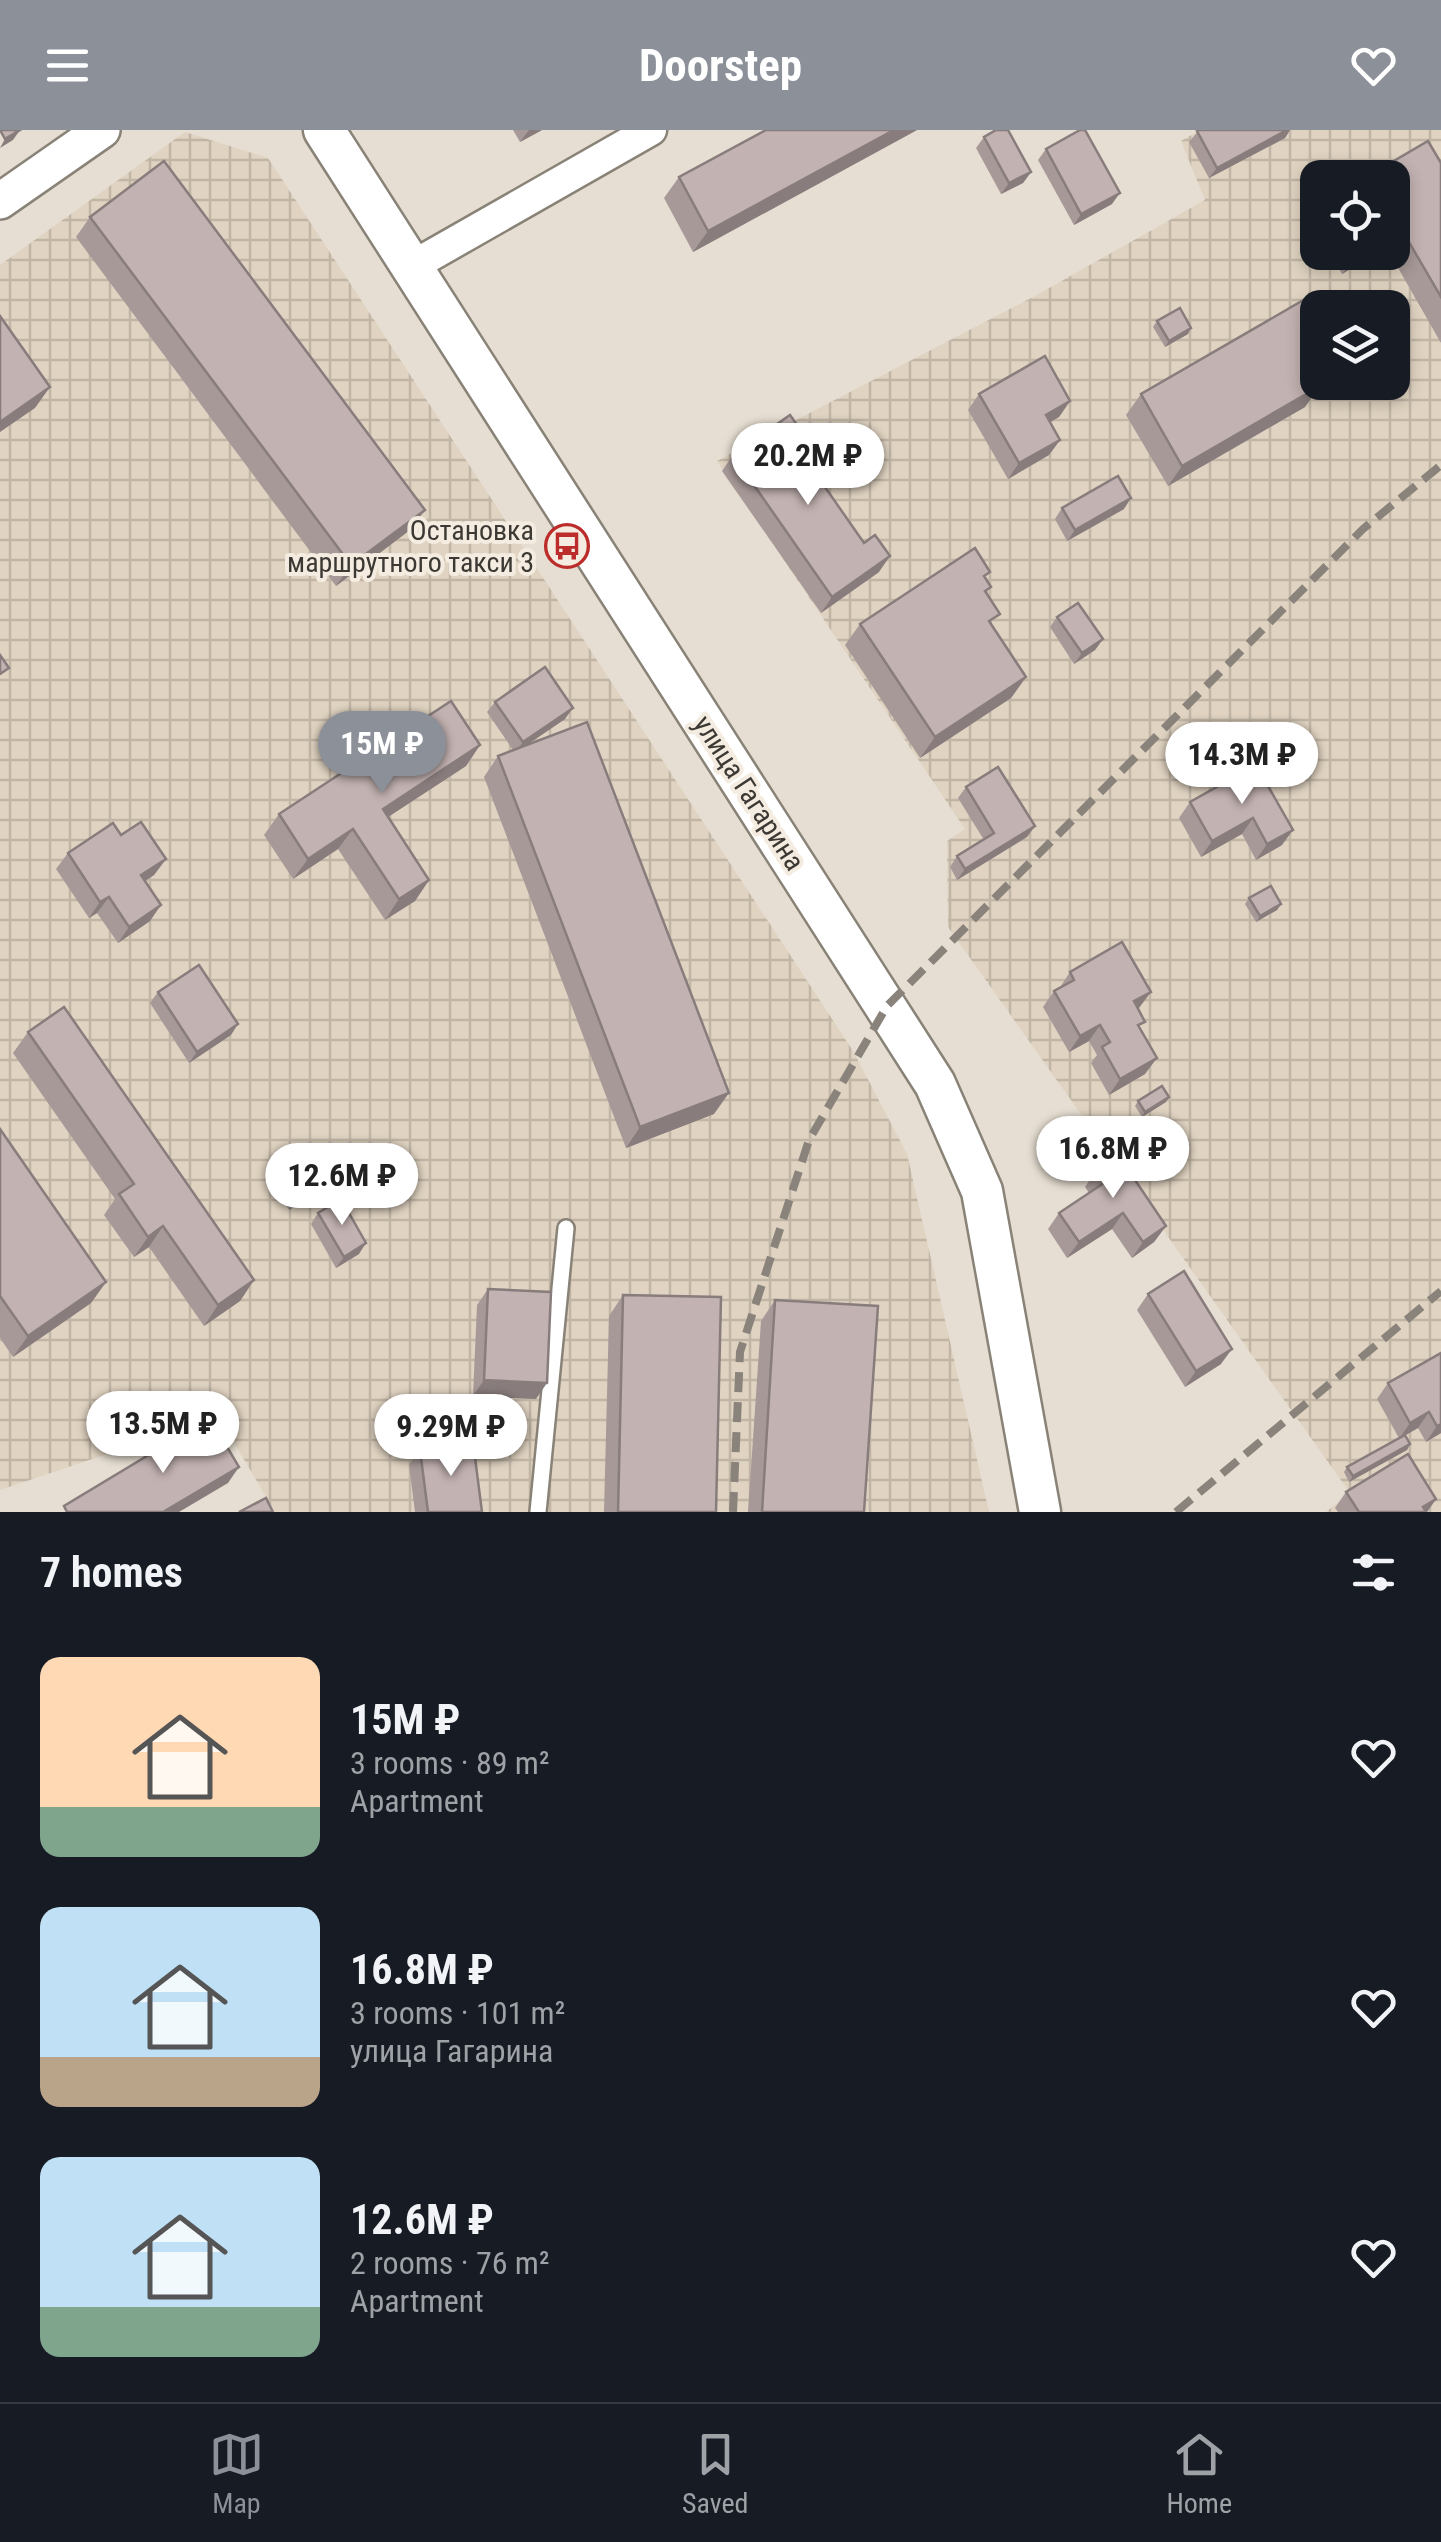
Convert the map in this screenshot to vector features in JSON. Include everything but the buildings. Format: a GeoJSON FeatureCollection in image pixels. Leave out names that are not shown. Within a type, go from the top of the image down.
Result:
{"type":"FeatureCollection","features":[{"type":"Feature","properties":{"kind":"main road","name":"улица Гагарина"},"geometry":{"type":"LineString","coordinates":[[324,130],[935,1084],[982,1190],[1040,1512]]}},
{"type":"Feature","properties":{"kind":"street"},"geometry":{"type":"LineString","coordinates":[[0,201],[102,130]]}},
{"type":"Feature","properties":{"kind":"street"},"geometry":{"type":"LineString","coordinates":[[409,268],[651,130]]}},
{"type":"Feature","properties":{"kind":"lane"},"geometry":{"type":"LineString","coordinates":[[538,1512],[566,1228]]}},
{"type":"Feature","properties":{"kind":"shaded area"},"geometry":{"type":"Polygon","coordinates":[[[1200,130],[1441,130],[1441,1512],[1326,1512],[1350,1493],[948,927],[947,841],[965,829],[717,461],[1035,296],[1205,200],[1181,141],[1200,130]]]}},
{"type":"Feature","properties":{"kind":"shaded area"},"geometry":{"type":"Polygon","coordinates":[[[185,132],[268,158],[853,1051],[907,1154],[989,1512],[275,1512],[235,1444],[161,1436],[0,1490],[0,265],[185,132]]]}},
{"type":"Feature","properties":{"kind":"railway"},"geometry":{"type":"LineString","coordinates":[[733,1512],[740,1352],[809,1140],[887,1006],[1363,529],[1441,465]]}},
{"type":"Feature","properties":{"kind":"railway"},"geometry":{"type":"LineString","coordinates":[[1176,1512],[1441,1291]]}},
{"type":"Feature","properties":{"kind":"place","name":"Остановка маршрутного такси 3"},"geometry":{"type":"Point","coordinates":[567,546]}}]}
